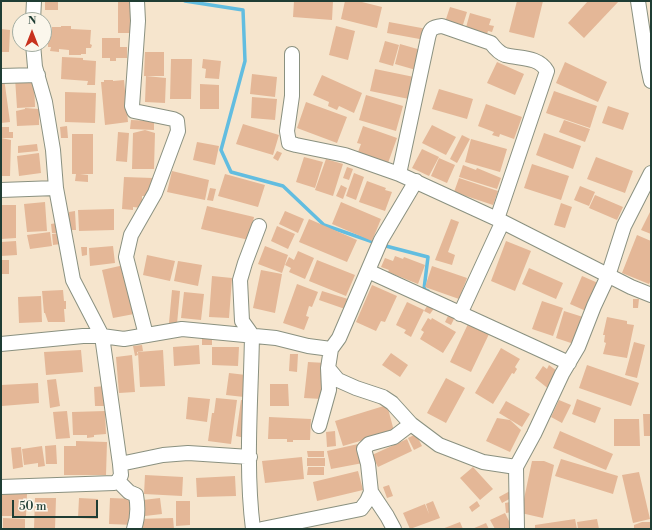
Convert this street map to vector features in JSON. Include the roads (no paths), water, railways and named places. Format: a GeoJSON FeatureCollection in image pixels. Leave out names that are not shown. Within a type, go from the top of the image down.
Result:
{"type":"FeatureCollection","features":[{"type":"Feature","properties":{"kind":"street"},"geometry":{"type":"LineString","coordinates":[[33,12],[34,1]]}},
{"type":"Feature","properties":{"kind":"street"},"geometry":{"type":"LineString","coordinates":[[137,1],[138,20],[132,106],[134,111],[140,113],[177,121],[178,131],[155,193],[131,235],[126,257],[146,335]]}},
{"type":"Feature","properties":{"kind":"street"},"geometry":{"type":"LineString","coordinates":[[638,1],[651,80]]}},
{"type":"Feature","properties":{"kind":"street"},"geometry":{"type":"LineString","coordinates":[[399,174],[428,38],[430,31],[434,27],[442,26],[491,43],[495,48],[504,54],[536,60],[547,71],[499,221],[460,314]]}},
{"type":"Feature","properties":{"kind":"street"},"geometry":{"type":"LineString","coordinates":[[1,487],[114,484],[121,476],[102,336],[73,280],[56,188],[52,143],[45,102],[35,67],[34,52]]}},
{"type":"Feature","properties":{"kind":"street"},"geometry":{"type":"LineString","coordinates":[[292,54],[292,96],[287,131],[289,143],[345,155],[416,181],[608,276],[651,295]]}},
{"type":"Feature","properties":{"kind":"street"},"geometry":{"type":"LineString","coordinates":[[1,76],[38,75]]}},
{"type":"Feature","properties":{"kind":"street"},"geometry":{"type":"LineString","coordinates":[[517,529],[516,467],[534,434],[562,374],[578,347],[594,306],[608,276],[624,226],[651,173]]}},
{"type":"Feature","properties":{"kind":"street"},"geometry":{"type":"LineString","coordinates":[[319,426],[329,390],[328,368],[331,349],[339,338],[381,240],[416,181]]}},
{"type":"Feature","properties":{"kind":"street"},"geometry":{"type":"LineString","coordinates":[[1,190],[56,188]]}},
{"type":"Feature","properties":{"kind":"street"},"geometry":{"type":"LineString","coordinates":[[253,529],[250,511],[252,335],[242,321],[240,280],[245,262],[259,226]]}},
{"type":"Feature","properties":{"kind":"street"},"geometry":{"type":"LineString","coordinates":[[368,271],[569,363]]}},
{"type":"Feature","properties":{"kind":"street"},"geometry":{"type":"LineString","coordinates":[[1,344],[83,336],[102,336],[124,339],[182,329],[276,338],[308,346],[331,349]]}},
{"type":"Feature","properties":{"kind":"street"},"geometry":{"type":"LineString","coordinates":[[328,368],[338,380],[383,397],[392,403],[410,424],[439,445],[483,462],[516,467]]}},
{"type":"Feature","properties":{"kind":"street"},"geometry":{"type":"LineString","coordinates":[[394,529],[371,492],[368,464],[364,449],[369,444],[394,437],[410,424]]}},
{"type":"Feature","properties":{"kind":"street"},"geometry":{"type":"LineString","coordinates":[[120,464],[163,455],[188,453],[250,457]]}},
{"type":"Feature","properties":{"kind":"street"},"geometry":{"type":"LineString","coordinates":[[118,481],[129,492],[136,495],[136,523],[134,529]]}},
{"type":"Feature","properties":{"kind":"street"},"geometry":{"type":"LineString","coordinates":[[262,529],[361,509],[367,502],[371,492]]}},
{"type":"Feature","properties":{"kind":"waterway"},"geometry":{"type":"LineString","coordinates":[[185,1],[243,10],[245,61],[221,150],[231,172],[283,186],[324,225],[376,243]]}},
{"type":"Feature","properties":{"kind":"waterway"},"geometry":{"type":"LineString","coordinates":[[382,245],[428,257],[424,289],[428,291]]}}]}
